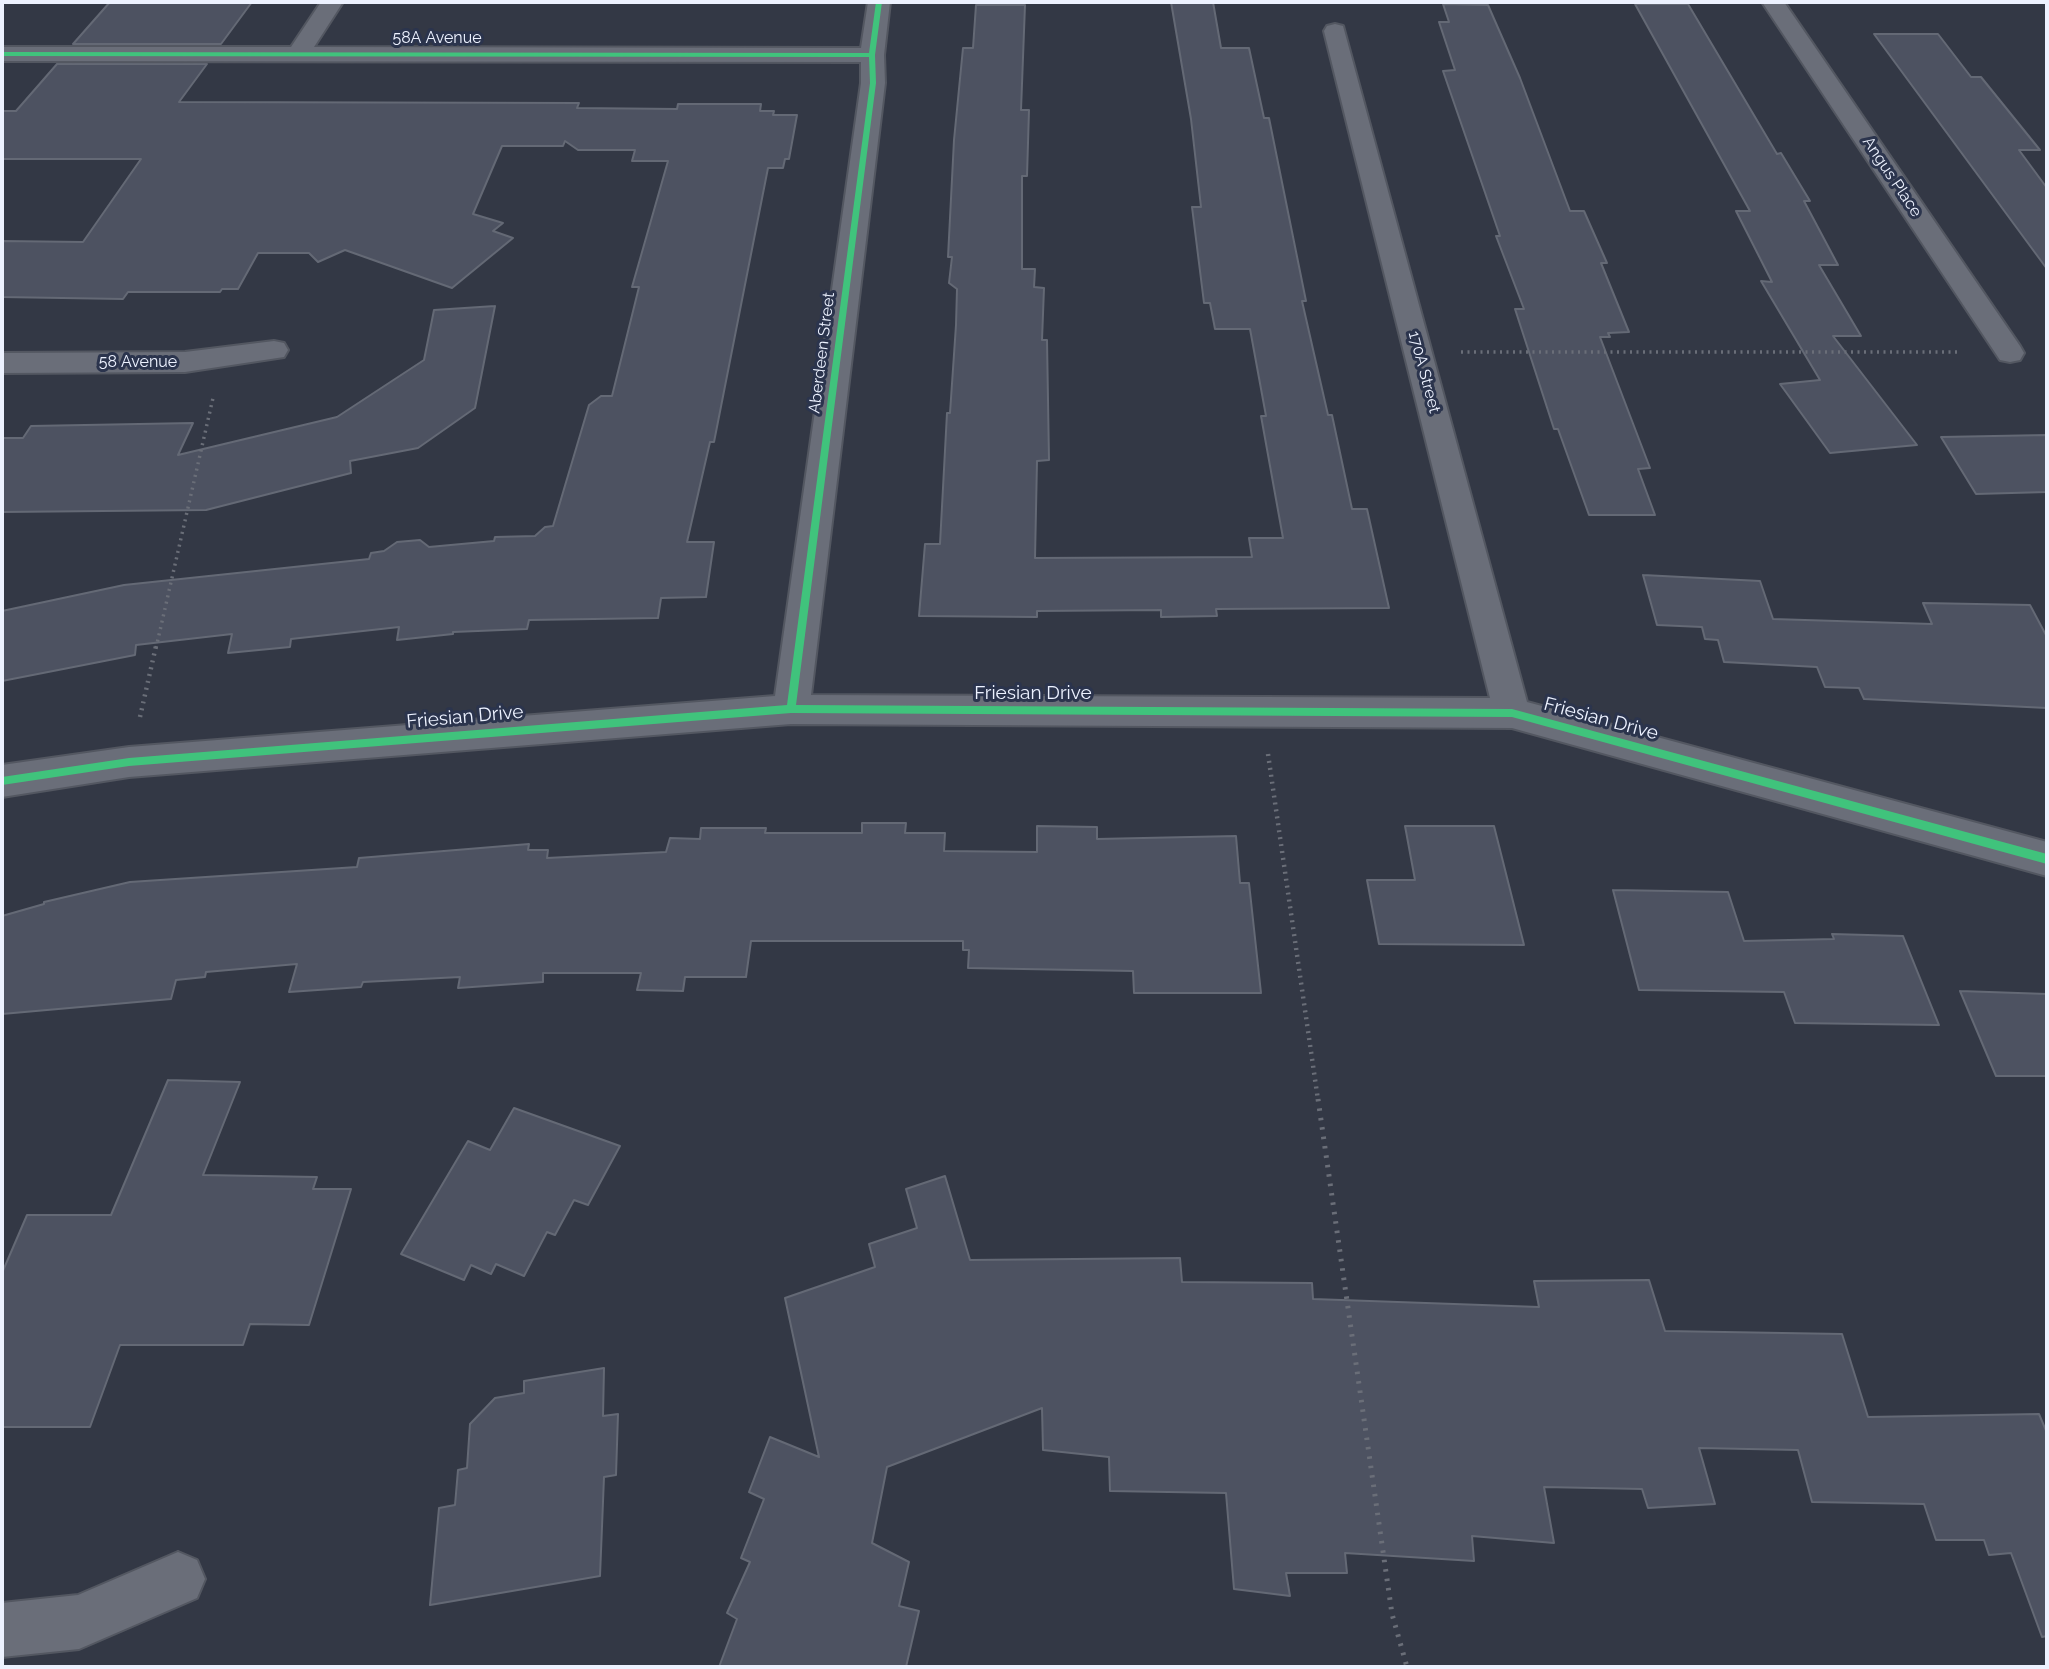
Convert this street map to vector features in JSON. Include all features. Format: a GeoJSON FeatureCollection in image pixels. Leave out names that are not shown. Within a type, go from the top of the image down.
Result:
{"type":"FeatureCollection","features":[{"type":"Feature","properties":{"kind":"street"},"geometry":{"type":"LineString","coordinates":[[299,53],[332,2]]}},
{"type":"Feature","properties":{"kind":"street","name":"Aberdeen Street"},"geometry":{"type":"LineString","coordinates":[[791,709],[873,83],[872,55],[879,2]]}},
{"type":"Feature","properties":{"kind":"street","name":"Angus Place"},"geometry":{"type":"LineString","coordinates":[[1773,2],[2010,353]]}},
{"type":"Feature","properties":{"kind":"street","name":"170A Street"},"geometry":{"type":"LineString","coordinates":[[1335,31],[1512,713]]}},
{"type":"Feature","properties":{"kind":"street","name":"58A Avenue"},"geometry":{"type":"LineString","coordinates":[[2,54],[872,55]]}},
{"type":"Feature","properties":{"kind":"street","name":"58 Avenue"},"geometry":{"type":"LineString","coordinates":[[2,363],[186,362],[274,349]]}},
{"type":"Feature","properties":{"kind":"street","name":"Friesian Drive"},"geometry":{"type":"LineString","coordinates":[[2,781],[129,762],[791,709],[1512,713],[2047,859]]}},
{"type":"Feature","properties":{"kind":"street"},"geometry":{"type":"LineString","coordinates":[[2,1630],[79,1622],[178,1579]]}},
{"type":"Feature","properties":{"kind":"path"},"geometry":{"type":"LineString","coordinates":[[1419,352],[2010,353]]}},
{"type":"Feature","properties":{"kind":"path"},"geometry":{"type":"LineString","coordinates":[[137,728],[217,378],[240,354]]}},
{"type":"Feature","properties":{"kind":"path"},"geometry":{"type":"LineString","coordinates":[[1266,743],[1392,1614],[1407,1667]]}},
{"type":"Feature","properties":{"kind":"building"},"geometry":{"type":"Polygon","coordinates":[[[110,2],[252,2],[221,44],[73,44],[110,2]]]}},
{"type":"Feature","properties":{"kind":"building"},"geometry":{"type":"Polygon","coordinates":[[[1171,2],[1213,2],[1221,48],[1249,48],[1264,118],[1269,118],[1306,301],[1302,301],[1328,415],[1332,415],[1352,509],[1367,509],[1389,608],[1216,609],[1217,616],[1161,617],[1161,610],[1037,611],[1037,617],[919,616],[925,544],[940,544],[947,413],[950,413],[956,325],[957,289],[949,283],[952,257],[948,257],[954,140],[963,48],[973,48],[976,5],[1025,5],[1021,110],[1029,110],[1027,176],[1022,176],[1022,269],[1035,269],[1034,287],[1044,288],[1042,340],[1047,340],[1049,460],[1037,461],[1035,558],[1252,557],[1249,538],[1283,538],[1261,416],[1266,416],[1250,329],[1215,329],[1210,303],[1204,303],[1192,207],[1201,207],[1191,119],[1171,2]]]}},
{"type":"Feature","properties":{"kind":"building"},"geometry":{"type":"Polygon","coordinates":[[[1443,4],[1488,5],[1520,78],[1570,211],[1584,211],[1607,263],[1601,263],[1629,332],[1608,333],[1610,337],[1600,337],[1650,468],[1638,469],[1655,515],[1589,515],[1558,429],[1554,429],[1515,309],[1524,309],[1496,236],[1500,236],[1443,71],[1455,70],[1439,22],[1449,22],[1443,4]]]}},
{"type":"Feature","properties":{"kind":"building"},"geometry":{"type":"Polygon","coordinates":[[[1635,4],[1688,4],[1777,154],[1781,153],[1810,201],[1804,201],[1838,265],[1819,265],[1861,336],[1833,336],[1917,445],[1830,453],[1780,384],[1820,380],[1761,281],[1772,282],[1736,211],[1750,211],[1635,4]]]}},
{"type":"Feature","properties":{"kind":"building"},"geometry":{"type":"Polygon","coordinates":[[[1874,34],[1938,34],[1971,77],[1981,77],[2040,150],[2019,150],[2047,188],[2047,269],[1874,34]]]}},
{"type":"Feature","properties":{"kind":"building"},"geometry":{"type":"Polygon","coordinates":[[[57,64],[207,64],[179,102],[579,103],[577,108],[677,109],[678,104],[761,104],[760,111],[774,111],[773,115],[797,115],[789,159],[785,159],[783,168],[768,168],[714,442],[710,442],[687,542],[714,542],[706,597],[661,598],[658,618],[529,620],[527,629],[453,632],[397,640],[399,627],[291,639],[290,647],[228,653],[232,634],[136,645],[135,655],[2,681],[2,611],[124,585],[369,559],[371,553],[384,551],[397,542],[420,540],[429,547],[494,541],[495,537],[535,536],[545,527],[553,526],[589,405],[601,396],[612,396],[639,287],[632,287],[668,161],[632,161],[635,150],[578,150],[565,141],[563,146],[502,146],[473,214],[503,223],[493,231],[513,238],[452,288],[345,250],[318,262],[309,253],[258,253],[238,289],[222,289],[220,292],[128,292],[123,299],[2,297],[2,241],[83,242],[141,159],[2,159],[2,111],[16,111],[57,64]]]}},
{"type":"Feature","properties":{"kind":"building"},"geometry":{"type":"Polygon","coordinates":[[[495,306],[475,408],[418,448],[350,461],[351,473],[206,510],[2,512],[2,438],[23,438],[31,426],[193,423],[178,455],[337,417],[424,360],[434,310],[495,306]]]}},
{"type":"Feature","properties":{"kind":"building"},"geometry":{"type":"Polygon","coordinates":[[[2047,435],[2047,492],[1976,494],[1941,437],[2047,435]]]}},
{"type":"Feature","properties":{"kind":"building"},"geometry":{"type":"Polygon","coordinates":[[[1643,575],[1760,581],[1773,619],[1932,624],[1923,603],[2030,605],[2047,637],[2047,708],[1864,699],[1859,688],[1825,687],[1817,667],[1724,662],[1718,640],[1705,639],[1702,627],[1657,625],[1643,575]]]}},
{"type":"Feature","properties":{"kind":"building"},"geometry":{"type":"Polygon","coordinates":[[[862,823],[906,823],[905,833],[945,833],[944,851],[1037,852],[1037,826],[1097,827],[1097,839],[1236,836],[1240,883],[1249,883],[1261,993],[1134,993],[1133,971],[968,968],[969,950],[963,950],[963,941],[751,941],[746,977],[685,977],[683,991],[637,990],[641,973],[543,973],[543,982],[458,988],[460,977],[363,982],[361,987],[289,992],[297,964],[206,972],[205,977],[176,980],[171,999],[2,1014],[2,916],[44,902],[130,882],[357,867],[359,858],[529,844],[528,850],[548,850],[547,858],[666,852],[670,838],[700,839],[701,828],[766,828],[765,833],[862,833],[862,823]]]}},
{"type":"Feature","properties":{"kind":"building"},"geometry":{"type":"Polygon","coordinates":[[[1405,826],[1494,826],[1524,945],[1379,944],[1367,880],[1415,880],[1405,826]]]}},
{"type":"Feature","properties":{"kind":"building"},"geometry":{"type":"Polygon","coordinates":[[[1613,890],[1728,892],[1744,941],[1834,939],[1832,934],[1903,936],[1939,1025],[1795,1023],[1784,992],[1639,990],[1613,890]]]}},
{"type":"Feature","properties":{"kind":"building"},"geometry":{"type":"Polygon","coordinates":[[[1960,991],[2047,994],[2047,1076],[1996,1076],[1960,991]]]}},
{"type":"Feature","properties":{"kind":"building"},"geometry":{"type":"Polygon","coordinates":[[[168,1080],[240,1082],[203,1175],[317,1177],[313,1189],[351,1189],[309,1325],[250,1324],[243,1345],[120,1345],[90,1427],[2,1427],[2,1273],[27,1215],[111,1215],[168,1080]]]}},
{"type":"Feature","properties":{"kind":"building"},"geometry":{"type":"Polygon","coordinates":[[[514,1108],[620,1146],[588,1205],[574,1200],[555,1235],[547,1232],[524,1276],[496,1264],[491,1274],[471,1265],[464,1280],[401,1254],[468,1141],[490,1150],[514,1108]]]}},
{"type":"Feature","properties":{"kind":"building"},"geometry":{"type":"Polygon","coordinates":[[[945,1176],[970,1260],[1180,1258],[1182,1282],[1312,1283],[1313,1299],[1539,1307],[1534,1281],[1649,1280],[1665,1331],[1842,1334],[1868,1417],[2039,1414],[2047,1433],[2047,1636],[2042,1637],[2011,1553],[1989,1555],[1984,1540],[1936,1540],[1924,1504],[1812,1502],[1798,1450],[1699,1448],[1715,1504],[1648,1508],[1642,1489],[1544,1487],[1554,1543],[1472,1536],[1474,1561],[1345,1553],[1347,1573],[1286,1573],[1290,1596],[1234,1589],[1226,1493],[1110,1491],[1109,1457],[1043,1450],[1042,1408],[887,1467],[872,1543],[909,1562],[899,1606],[919,1611],[906,1667],[719,1667],[737,1619],[727,1613],[750,1562],[741,1558],[764,1499],[749,1492],[770,1437],[819,1457],[785,1298],[875,1267],[869,1244],[917,1228],[906,1189],[945,1176]]]}},
{"type":"Feature","properties":{"kind":"building"},"geometry":{"type":"Polygon","coordinates":[[[604,1368],[603,1416],[618,1414],[616,1475],[604,1477],[600,1576],[430,1605],[439,1508],[455,1505],[458,1470],[467,1468],[470,1424],[495,1398],[524,1393],[524,1381],[604,1368]]]}},
{"type":"Feature","properties":{"kind":"cycle path"},"geometry":{"type":"LineString","coordinates":[[791,709],[873,83],[872,55],[879,2]]}},
{"type":"Feature","properties":{"kind":"cycle path"},"geometry":{"type":"LineString","coordinates":[[2,54],[872,55]]}},
{"type":"Feature","properties":{"kind":"cycle path"},"geometry":{"type":"LineString","coordinates":[[2,781],[129,762],[791,709],[1512,713],[2047,859]]}}]}
